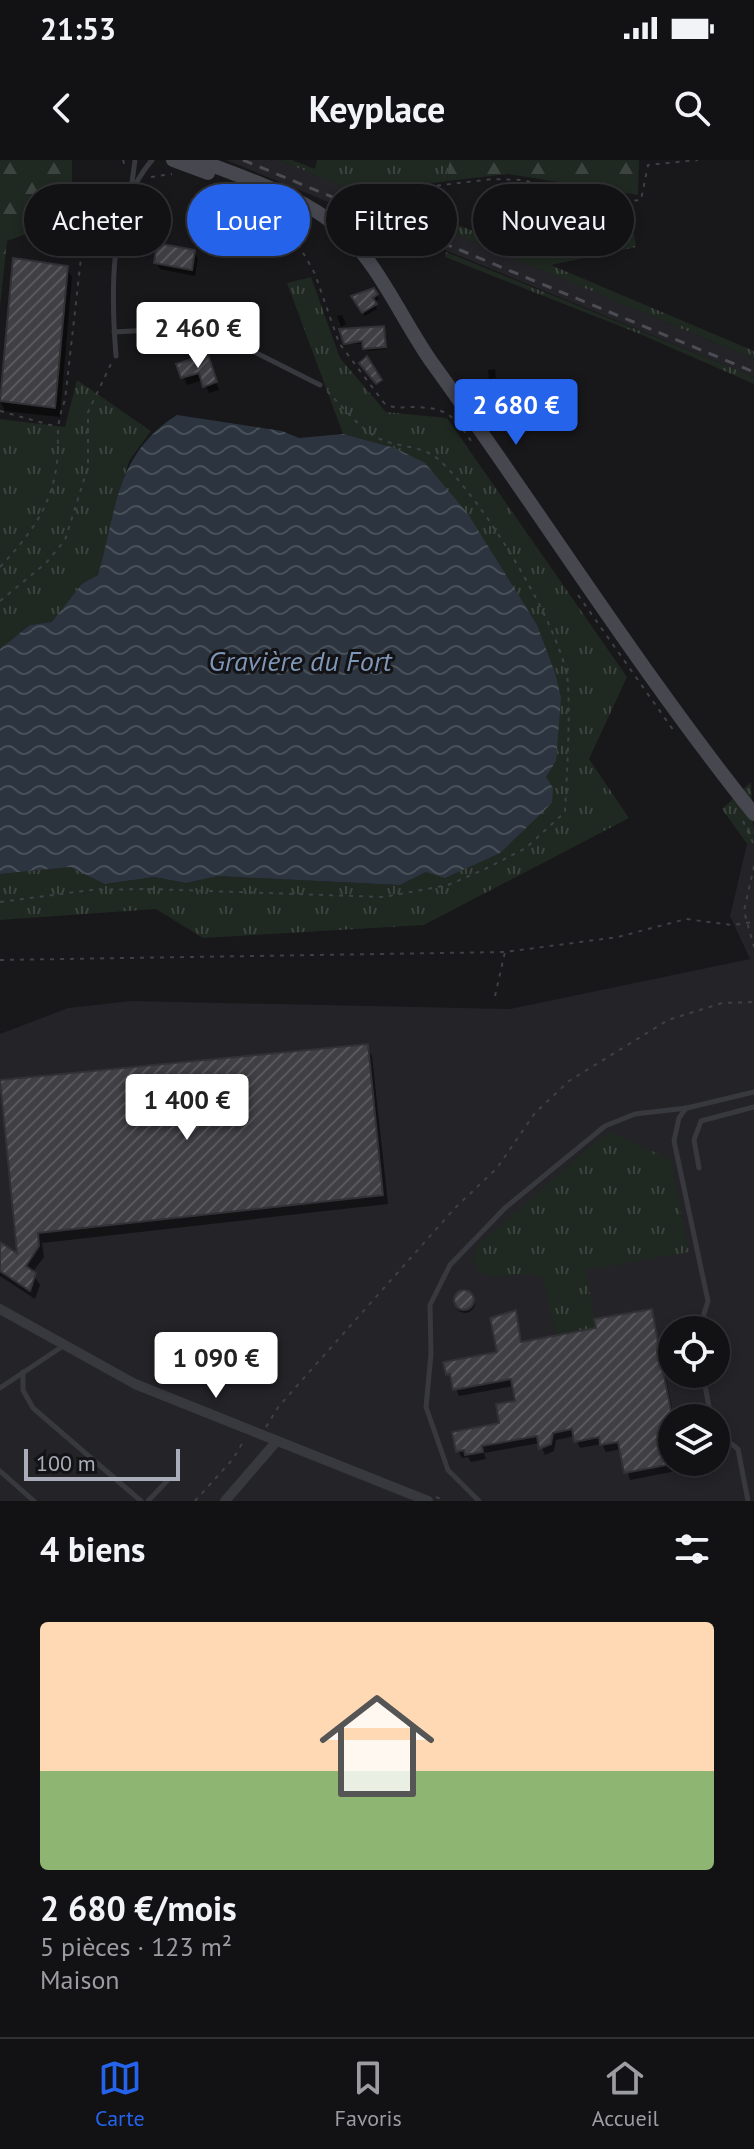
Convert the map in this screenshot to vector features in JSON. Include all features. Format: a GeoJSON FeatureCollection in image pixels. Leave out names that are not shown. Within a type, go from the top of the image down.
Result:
{"type":"FeatureCollection","features":[{"type":"Feature","properties":{"kind":"main road"},"geometry":{"type":"LineString","coordinates":[[199,160],[256,184]]}},
{"type":"Feature","properties":{"kind":"main road"},"geometry":{"type":"LineString","coordinates":[[176,167],[240,184]]}},
{"type":"Feature","properties":{"kind":"main road"},"geometry":{"type":"LineString","coordinates":[[310,209],[322,215],[353,242],[412,335],[754,814]]}},
{"type":"Feature","properties":{"kind":"main road"},"geometry":{"type":"LineString","coordinates":[[705,748],[754,801]]}},
{"type":"Feature","properties":{"kind":"street"},"geometry":{"type":"LineString","coordinates":[[0,1309],[135,1384],[428,1501]]}},
{"type":"Feature","properties":{"kind":"street"},"geometry":{"type":"LineString","coordinates":[[225,1501],[276,1442]]}},
{"type":"Feature","properties":{"kind":"lane"},"geometry":{"type":"LineString","coordinates":[[129,184],[135,160]]}},
{"type":"Feature","properties":{"kind":"lane"},"geometry":{"type":"LineString","coordinates":[[138,184],[152,160]]}},
{"type":"Feature","properties":{"kind":"lane"},"geometry":{"type":"LineString","coordinates":[[116,356],[112,287],[118,256]]}},
{"type":"Feature","properties":{"kind":"lane"},"geometry":{"type":"LineString","coordinates":[[114,332],[205,327],[320,385]]}},
{"type":"Feature","properties":{"kind":"lane"},"geometry":{"type":"LineString","coordinates":[[479,1501],[448,1470],[426,1407],[431,1354],[430,1305],[450,1265],[505,1208],[605,1126],[635,1114],[687,1108],[754,1092]]}},
{"type":"Feature","properties":{"kind":"lane"},"geometry":{"type":"LineString","coordinates":[[699,1168],[694,1140],[701,1121],[754,1107]]}},
{"type":"Feature","properties":{"kind":"lane"},"geometry":{"type":"LineString","coordinates":[[687,1108],[679,1118],[674,1141],[708,1301],[703,1316]]}},
{"type":"Feature","properties":{"kind":"lane"},"geometry":{"type":"LineString","coordinates":[[0,1388],[63,1346]]}},
{"type":"Feature","properties":{"kind":"lane"},"geometry":{"type":"LineString","coordinates":[[23,1372],[23,1390],[33,1408],[141,1501]]}},
{"type":"Feature","properties":{"kind":"lane"},"geometry":{"type":"LineString","coordinates":[[730,1443],[738,1449],[748,1501]]}},
{"type":"Feature","properties":{"kind":"lane"},"geometry":{"type":"LineString","coordinates":[[0,1471],[34,1501]]}},
{"type":"Feature","properties":{"kind":"lane"},"geometry":{"type":"LineString","coordinates":[[148,1501],[167,1481]]}},
{"type":"Feature","properties":{"kind":"path"},"geometry":{"type":"LineString","coordinates":[[123,160],[129,171]]}},
{"type":"Feature","properties":{"kind":"path"},"geometry":{"type":"LineString","coordinates":[[451,184],[492,179],[521,180],[624,201],[641,200],[648,165],[698,160]]}},
{"type":"Feature","properties":{"kind":"path"},"geometry":{"type":"LineString","coordinates":[[145,176],[176,167]]}},
{"type":"Feature","properties":{"kind":"path"},"geometry":{"type":"LineString","coordinates":[[210,183],[264,200],[282,215],[315,274],[339,343],[384,403],[395,408],[442,409],[455,419],[476,448]]}},
{"type":"Feature","properties":{"kind":"path"},"geometry":{"type":"LineString","coordinates":[[111,184],[129,184]]}},
{"type":"Feature","properties":{"kind":"path"},"geometry":{"type":"LineString","coordinates":[[0,567],[25,541],[45,510],[57,468],[56,426],[65,400],[81,256]]}},
{"type":"Feature","properties":{"kind":"path"},"geometry":{"type":"LineString","coordinates":[[0,601],[46,563],[65,540],[88,467],[88,412],[116,356]]}},
{"type":"Feature","properties":{"kind":"path"},"geometry":{"type":"LineString","coordinates":[[0,902],[124,889],[257,890],[384,897],[412,893],[448,885],[526,848],[565,812],[568,684],[562,653],[536,598],[508,551],[437,458],[406,444],[378,438],[320,385]]}},
{"type":"Feature","properties":{"kind":"path"},"geometry":{"type":"LineString","coordinates":[[0,411],[56,426]]}},
{"type":"Feature","properties":{"kind":"path"},"geometry":{"type":"LineString","coordinates":[[572,587],[681,741]]}},
{"type":"Feature","properties":{"kind":"path"},"geometry":{"type":"LineString","coordinates":[[738,814],[754,845]]}},
{"type":"Feature","properties":{"kind":"path"},"geometry":{"type":"LineString","coordinates":[[754,866],[745,896],[746,925],[754,947]]}},
{"type":"Feature","properties":{"kind":"path"},"geometry":{"type":"LineString","coordinates":[[0,960],[505,952],[618,937],[686,919],[746,925],[754,922]]}},
{"type":"Feature","properties":{"kind":"path"},"geometry":{"type":"LineString","coordinates":[[495,996],[505,952]]}},
{"type":"Feature","properties":{"kind":"path"},"geometry":{"type":"LineString","coordinates":[[265,1429],[279,1406],[455,1208],[497,1168],[535,1113],[569,1081],[668,1020],[722,1003],[754,1002]]}},
{"type":"Feature","properties":{"kind":"path"},"geometry":{"type":"LineString","coordinates":[[195,1501],[233,1459],[243,1442]]}},
{"type":"Feature","properties":{"kind":"shaded area"},"geometry":{"type":"Polygon","coordinates":[[[226,160],[279,160],[338,184],[326,184],[326,201],[310,195],[310,184],[284,184],[226,160]]]}},
{"type":"Feature","properties":{"kind":"shaded area"},"geometry":{"type":"Polygon","coordinates":[[[457,234],[473,241],[473,256],[509,256],[754,359],[754,377],[457,255],[457,234]]]}},
{"type":"Feature","properties":{"kind":"shaded area"},"geometry":{"type":"Polygon","coordinates":[[[754,842],[754,1501],[0,1501],[0,1034],[68,1008],[131,1001],[510,1009],[750,959],[730,916],[747,844],[754,842]]]}},
{"type":"Feature","properties":{"kind":"green space"},"geometry":{"type":"Polygon","coordinates":[[[0,160],[72,160],[72,184],[24,184],[24,235],[7,241],[0,307],[0,160]]]}},
{"type":"Feature","properties":{"kind":"green space"},"geometry":{"type":"Polygon","coordinates":[[[279,160],[292,160],[315,169],[317,160],[449,160],[447,181],[428,184],[336,184],[279,160]]]}},
{"type":"Feature","properties":{"kind":"green space"},"geometry":{"type":"Polygon","coordinates":[[[449,160],[639,160],[638,195],[634,194],[634,184],[570,184],[508,174],[447,181],[449,160]]]}},
{"type":"Feature","properties":{"kind":"green space"},"geometry":{"type":"Polygon","coordinates":[[[457,224],[473,231],[473,241],[457,235],[457,224]]]}},
{"type":"Feature","properties":{"kind":"green space"},"geometry":{"type":"Polygon","coordinates":[[[456,256],[754,377],[754,384],[640,334],[445,257],[456,256]]]}},
{"type":"Feature","properties":{"kind":"green space"},"geometry":{"type":"Polygon","coordinates":[[[508,256],[594,256],[551,265],[754,351],[754,359],[508,256]]]}},
{"type":"Feature","properties":{"kind":"green space"},"geometry":{"type":"Polygon","coordinates":[[[311,277],[340,358],[386,412],[447,418],[627,677],[589,759],[629,818],[424,925],[203,938],[156,909],[0,920],[0,874],[70,867],[106,884],[154,877],[186,883],[218,876],[400,885],[426,872],[548,784],[546,777],[556,761],[537,625],[503,573],[395,448],[343,434],[287,283],[311,277]]]}},
{"type":"Feature","properties":{"kind":"green space"},"geometry":{"type":"Polygon","coordinates":[[[77,380],[151,431],[129,461],[98,575],[82,585],[52,622],[30,625],[0,649],[0,419],[65,427],[77,380]]]}},
{"type":"Feature","properties":{"kind":"green space"},"geometry":{"type":"Polygon","coordinates":[[[751,782],[754,842],[747,844],[722,809],[751,782]]]}},
{"type":"Feature","properties":{"kind":"green space"},"geometry":{"type":"Polygon","coordinates":[[[612,1132],[671,1160],[689,1252],[587,1270],[595,1328],[556,1336],[543,1277],[535,1274],[502,1277],[486,1274],[478,1270],[473,1262],[476,1247],[596,1141],[612,1132]]]}},
{"type":"Feature","properties":{"kind":"water","name":"Gravière du Fort"},"geometry":{"type":"Polygon","coordinates":[[[177,415],[282,431],[299,438],[343,434],[395,448],[425,463],[468,514],[537,625],[561,698],[556,761],[546,777],[553,788],[552,803],[500,853],[445,878],[426,872],[400,885],[218,876],[186,883],[154,877],[105,884],[70,867],[0,874],[0,649],[30,625],[52,622],[82,584],[98,575],[121,485],[130,466],[141,447],[177,415]]]}},
{"type":"Feature","properties":{"kind":"building"},"geometry":{"type":"Polygon","coordinates":[[[171,246],[187,249],[187,256],[194,256],[192,270],[154,263],[155,256],[171,256],[171,246]]]}},
{"type":"Feature","properties":{"kind":"building"},"geometry":{"type":"Polygon","coordinates":[[[13,258],[68,266],[55,408],[0,401],[13,258]]]}},
{"type":"Feature","properties":{"kind":"building"},"geometry":{"type":"Polygon","coordinates":[[[374,288],[378,294],[373,298],[377,304],[362,313],[351,296],[374,288]]]}},
{"type":"Feature","properties":{"kind":"building"},"geometry":{"type":"Polygon","coordinates":[[[384,326],[386,347],[363,349],[362,341],[344,344],[339,329],[384,326]]]}},
{"type":"Feature","properties":{"kind":"building"},"geometry":{"type":"Polygon","coordinates":[[[208,354],[217,382],[203,387],[199,373],[181,378],[176,364],[208,354]]]}},
{"type":"Feature","properties":{"kind":"building"},"geometry":{"type":"Polygon","coordinates":[[[367,356],[382,380],[376,384],[359,363],[367,356]]]}},
{"type":"Feature","properties":{"kind":"building"},"geometry":{"type":"Polygon","coordinates":[[[368,1044],[383,1195],[38,1233],[39,1246],[26,1266],[36,1273],[30,1291],[0,1271],[0,1242],[17,1253],[0,1080],[368,1044]]]}},
{"type":"Feature","properties":{"kind":"building"},"geometry":{"type":"Polygon","coordinates":[[[460,1290],[468,1290],[474,1300],[468,1310],[460,1310],[454,1304],[454,1296],[460,1290]]]}},
{"type":"Feature","properties":{"kind":"building"},"geometry":{"type":"Polygon","coordinates":[[[652,1309],[658,1342],[658,1388],[666,1388],[670,1404],[658,1404],[658,1467],[624,1473],[618,1442],[600,1445],[599,1437],[574,1442],[572,1429],[553,1433],[551,1444],[539,1449],[537,1436],[482,1446],[483,1452],[465,1455],[464,1450],[456,1452],[452,1432],[499,1423],[496,1404],[515,1401],[511,1379],[453,1390],[450,1374],[446,1375],[443,1362],[497,1352],[490,1318],[516,1310],[521,1342],[596,1328],[594,1319],[652,1309]]]}},
{"type":"Feature","properties":{"kind":"railway"},"geometry":{"type":"LineString","coordinates":[[243,160],[754,372]]}}]}
